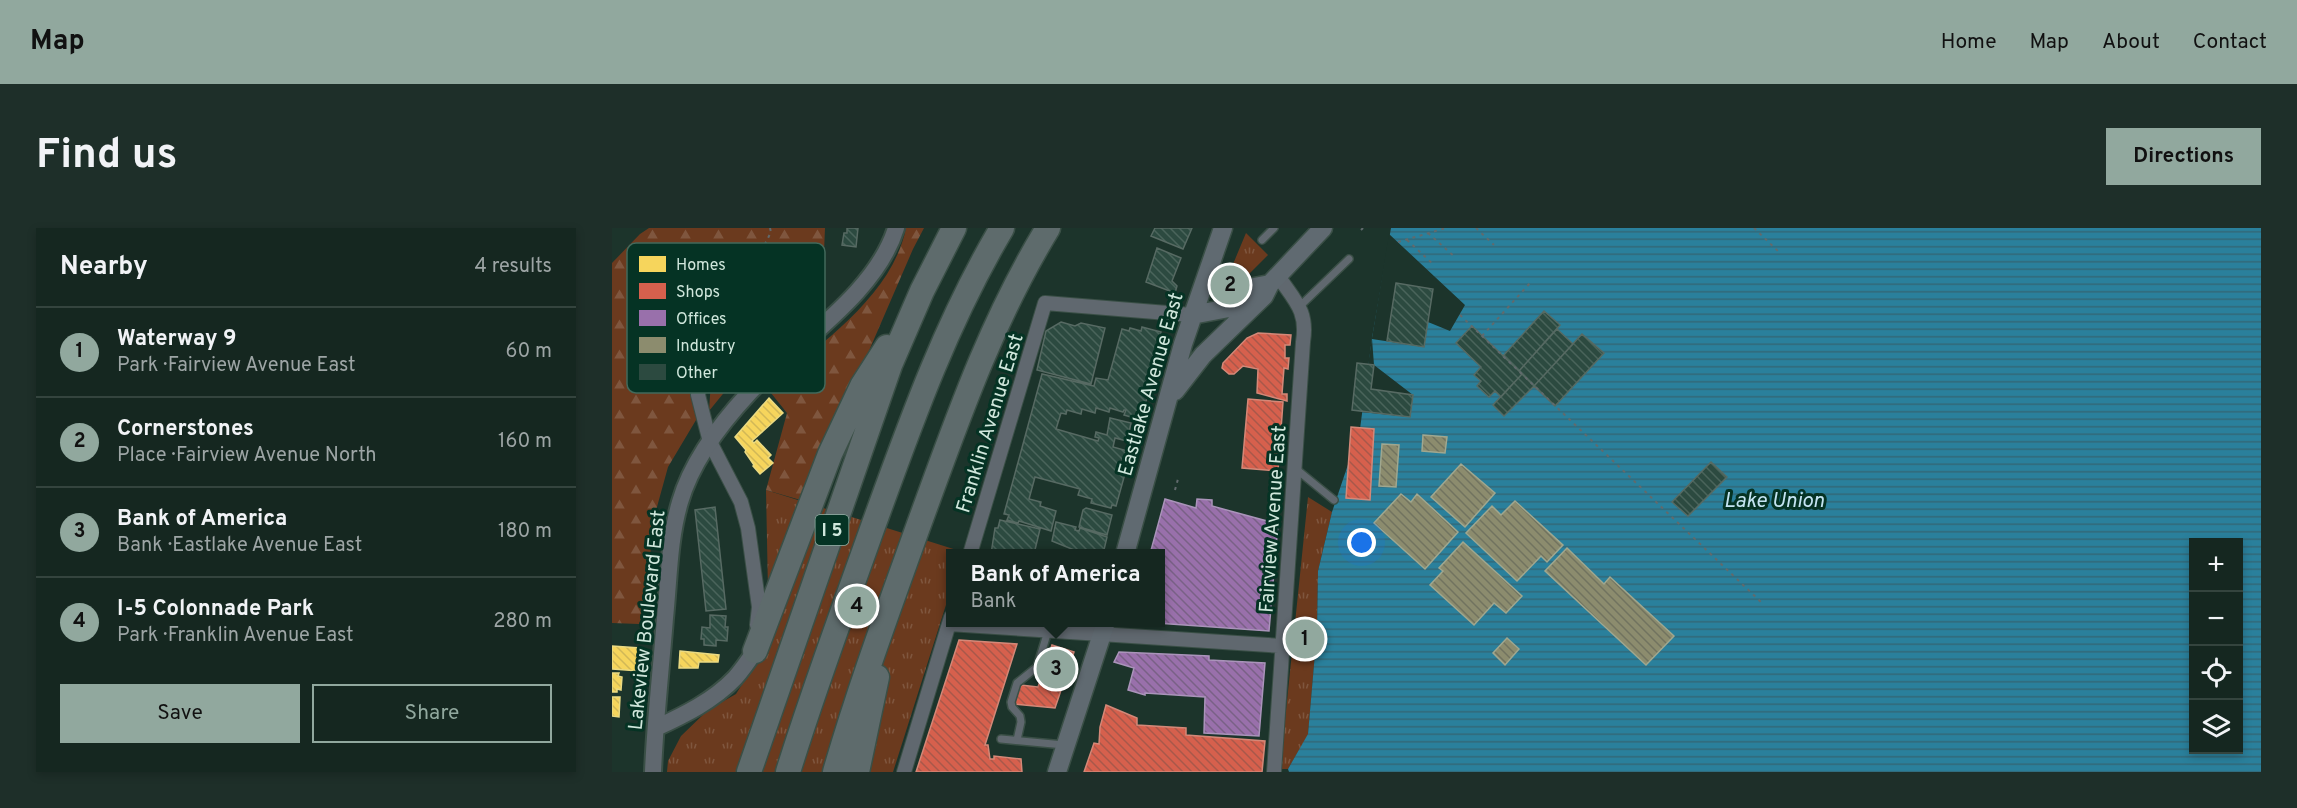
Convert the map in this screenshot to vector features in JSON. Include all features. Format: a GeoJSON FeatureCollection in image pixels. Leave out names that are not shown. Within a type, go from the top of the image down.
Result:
{"type":"FeatureCollection","features":[{"type":"Feature","properties":{"kind":"highway","name":"I 5"},"geometry":{"type":"LineString","coordinates":[[749,772],[881,390],[922,291],[954,228]]}},
{"type":"Feature","properties":{"kind":"highway"},"geometry":{"type":"LineString","coordinates":[[788,772],[818,680],[922,391],[963,299],[1002,228]]}},
{"type":"Feature","properties":{"kind":"highway"},"geometry":{"type":"LineString","coordinates":[[835,772],[855,704],[980,358],[1005,305],[1048,228]]}},
{"type":"Feature","properties":{"kind":"highway"},"geometry":{"type":"LineString","coordinates":[[755,651],[830,454],[862,386],[922,291]]}},
{"type":"Feature","properties":{"kind":"highway"},"geometry":{"type":"LineString","coordinates":[[857,772],[892,600]]}},
{"type":"Feature","properties":{"kind":"main road","name":"Eastlake Avenue East"},"geometry":{"type":"LineString","coordinates":[[1126,549],[1192,315],[1223,228]]}},
{"type":"Feature","properties":{"kind":"main road"},"geometry":{"type":"LineString","coordinates":[[1166,405],[1177,387],[1203,355],[1264,296],[1274,280],[1323,228]]}},
{"type":"Feature","properties":{"kind":"main road"},"geometry":{"type":"LineString","coordinates":[[1192,315],[1228,308],[1254,287],[1274,280]]}},
{"type":"Feature","properties":{"kind":"main road"},"geometry":{"type":"LineString","coordinates":[[1058,772],[1105,629]]}},
{"type":"Feature","properties":{"kind":"street","name":"Lakeview Boulevard East"},"geometry":{"type":"LineString","coordinates":[[825,322],[856,293],[886,253],[896,228]]}},
{"type":"Feature","properties":{"kind":"street","name":"Fairview Avenue East"},"geometry":{"type":"LineString","coordinates":[[1274,280],[1299,307],[1306,325],[1274,772]]}},
{"type":"Feature","properties":{"kind":"street","name":"Franklin Avenue East"},"geometry":{"type":"LineString","coordinates":[[971,549],[1045,303],[1192,315]]}},
{"type":"Feature","properties":{"kind":"street"},"geometry":{"type":"LineString","coordinates":[[656,728],[686,714],[722,690],[755,651],[759,607],[748,528],[741,502],[710,442],[698,393]]}},
{"type":"Feature","properties":{"kind":"street","name":"Lakeview Boulevard East"},"geometry":{"type":"LineString","coordinates":[[653,772],[672,541],[680,502],[690,474],[722,423],[749,393]]}},
{"type":"Feature","properties":{"kind":"street"},"geometry":{"type":"LineString","coordinates":[[904,772],[948,627]]}},
{"type":"Feature","properties":{"kind":"street"},"geometry":{"type":"LineString","coordinates":[[1003,627],[1048,632],[1105,629],[1283,646]]}},
{"type":"Feature","properties":{"kind":"lane"},"geometry":{"type":"LineString","coordinates":[[1262,240],[1274,228]]}},
{"type":"Feature","properties":{"kind":"lane"},"geometry":{"type":"LineString","coordinates":[[1299,307],[1349,259]]}},
{"type":"Feature","properties":{"kind":"lane"},"geometry":{"type":"LineString","coordinates":[[1296,469],[1334,500]]}},
{"type":"Feature","properties":{"kind":"lane"},"geometry":{"type":"LineString","coordinates":[[1017,740],[1021,722],[1011,702],[1017,684],[1036,668],[1048,632]]}},
{"type":"Feature","properties":{"kind":"lane"},"geometry":{"type":"LineString","coordinates":[[1001,739],[1066,745]]}},
{"type":"Feature","properties":{"kind":"path"},"geometry":{"type":"LineString","coordinates":[[766,243],[771,232],[770,228]]}},
{"type":"Feature","properties":{"kind":"path"},"geometry":{"type":"LineString","coordinates":[[1398,242],[1446,228]]}},
{"type":"Feature","properties":{"kind":"path"},"geometry":{"type":"LineString","coordinates":[[1476,228],[1494,245]]}},
{"type":"Feature","properties":{"kind":"path"},"geometry":{"type":"LineString","coordinates":[[1754,228],[1781,254]]}},
{"type":"Feature","properties":{"kind":"path"},"geometry":{"type":"LineString","coordinates":[[1428,233],[1456,258]]}},
{"type":"Feature","properties":{"kind":"path"},"geometry":{"type":"LineString","coordinates":[[1407,240],[1434,265]]}},
{"type":"Feature","properties":{"kind":"path"},"geometry":{"type":"LineString","coordinates":[[1482,336],[1530,283]]}},
{"type":"Feature","properties":{"kind":"path"},"geometry":{"type":"LineString","coordinates":[[1460,315],[1762,603]]}},
{"type":"Feature","properties":{"kind":"path"},"geometry":{"type":"LineString","coordinates":[[1175,490],[1178,479]]}},
{"type":"Feature","properties":{"kind":"green space"},"geometry":{"type":"Polygon","coordinates":[[[649,228],[825,228],[824,243],[631,243],[649,228]]]}},
{"type":"Feature","properties":{"kind":"green space"},"geometry":{"type":"Polygon","coordinates":[[[906,228],[924,228],[804,501],[766,490],[787,413],[771,393],[825,393],[825,341],[870,298],[886,276],[898,253],[906,228]]]}},
{"type":"Feature","properties":{"kind":"green space"},"geometry":{"type":"Polygon","coordinates":[[[1246,233],[1268,255],[1229,294],[1223,295],[1221,293],[1246,233]]]}},
{"type":"Feature","properties":{"kind":"green space"},"geometry":{"type":"Polygon","coordinates":[[[627,247],[627,393],[693,393],[699,415],[668,467],[652,525],[648,599],[639,624],[612,623],[612,263],[627,247]]]}},
{"type":"Feature","properties":{"kind":"green space"},"geometry":{"type":"Polygon","coordinates":[[[710,393],[724,393],[709,411],[710,393]]]}},
{"type":"Feature","properties":{"kind":"green space"},"geometry":{"type":"Polygon","coordinates":[[[766,490],[953,549],[946,549],[946,605],[893,772],[667,772],[668,761],[681,736],[708,710],[736,694],[769,641],[766,490]]]}},
{"type":"Feature","properties":{"kind":"green space"},"geometry":{"type":"Polygon","coordinates":[[[1308,497],[1332,512],[1318,571],[1317,630],[1308,735],[1288,769],[1280,769],[1308,497]]]}},
{"type":"Feature","properties":{"kind":"water","name":"Lake Union"},"geometry":{"type":"Polygon","coordinates":[[[1391,228],[2261,228],[2261,772],[1289,772],[1288,769],[1308,734],[1317,630],[1318,571],[1332,512],[1360,429],[1372,338],[1391,228]]]}},
{"type":"Feature","properties":{"kind":"pier"},"geometry":{"type":"Polygon","coordinates":[[[1389,234],[1465,305],[1450,331],[1428,322],[1424,347],[1372,339],[1374,365],[1413,395],[1410,417],[1361,412],[1372,338],[1389,234]]]}},
{"type":"Feature","properties":{"kind":"building: Homes"},"geometry":{"type":"Polygon","coordinates":[[[769,398],[783,413],[752,441],[754,443],[757,440],[771,455],[768,458],[773,463],[760,474],[753,466],[746,450],[735,437],[769,398]]]}},
{"type":"Feature","properties":{"kind":"building: Homes"},"geometry":{"type":"Polygon","coordinates":[[[612,646],[640,648],[639,671],[612,669],[612,646]]]}},
{"type":"Feature","properties":{"kind":"building: Homes"},"geometry":{"type":"Polygon","coordinates":[[[680,651],[719,655],[718,662],[699,662],[698,668],[679,668],[680,651]]]}},
{"type":"Feature","properties":{"kind":"building: Homes"},"geometry":{"type":"Polygon","coordinates":[[[612,673],[619,673],[618,676],[622,677],[621,690],[617,689],[617,692],[612,692],[612,673]]]}},
{"type":"Feature","properties":{"kind":"building: Homes"},"geometry":{"type":"Polygon","coordinates":[[[612,697],[620,697],[619,717],[612,716],[612,697]]]}},
{"type":"Feature","properties":{"kind":"building: Shops"},"geometry":{"type":"Polygon","coordinates":[[[1258,333],[1291,335],[1290,345],[1285,345],[1285,358],[1289,358],[1288,369],[1284,368],[1282,394],[1287,394],[1287,401],[1257,393],[1258,369],[1243,366],[1234,374],[1229,374],[1222,368],[1223,363],[1247,338],[1258,333]]]}},
{"type":"Feature","properties":{"kind":"building: Shops"},"geometry":{"type":"Polygon","coordinates":[[[1248,399],[1283,402],[1278,471],[1242,468],[1248,399]]]}},
{"type":"Feature","properties":{"kind":"building: Shops"},"geometry":{"type":"Polygon","coordinates":[[[1351,427],[1374,429],[1370,500],[1346,498],[1351,427]]]}},
{"type":"Feature","properties":{"kind":"building: Shops"},"geometry":{"type":"Polygon","coordinates":[[[959,640],[1017,644],[985,745],[988,745],[990,759],[994,759],[994,756],[1021,759],[1022,772],[916,772],[959,640]]]}},
{"type":"Feature","properties":{"kind":"building: Shops"},"geometry":{"type":"Polygon","coordinates":[[[1052,645],[1074,652],[1055,708],[1013,704],[1021,685],[1038,687],[1052,645]]]}},
{"type":"Feature","properties":{"kind":"building: Shops"},"geometry":{"type":"Polygon","coordinates":[[[1106,705],[1137,718],[1137,725],[1186,728],[1186,735],[1265,741],[1262,772],[1084,772],[1094,743],[1099,744],[1100,727],[1106,705]]]}},
{"type":"Feature","properties":{"kind":"building: Offices"},"geometry":{"type":"Polygon","coordinates":[[[1165,499],[1196,508],[1197,499],[1212,500],[1212,506],[1278,524],[1269,631],[1165,624],[1165,549],[1151,549],[1165,499]]]}},
{"type":"Feature","properties":{"kind":"building: Offices"},"geometry":{"type":"Polygon","coordinates":[[[1119,652],[1209,656],[1209,660],[1265,663],[1259,736],[1204,733],[1205,697],[1145,693],[1145,695],[1128,690],[1134,668],[1114,662],[1119,652]]]}},
{"type":"Feature","properties":{"kind":"building: Industry"},"geometry":{"type":"Polygon","coordinates":[[[1423,435],[1447,437],[1445,453],[1422,451],[1423,435]]]}},
{"type":"Feature","properties":{"kind":"building: Industry"},"geometry":{"type":"Polygon","coordinates":[[[1382,444],[1399,445],[1396,487],[1379,486],[1382,444]]]}},
{"type":"Feature","properties":{"kind":"building: Industry"},"geometry":{"type":"Polygon","coordinates":[[[1461,464],[1495,493],[1465,527],[1431,497],[1461,464]]]}},
{"type":"Feature","properties":{"kind":"building: Industry"},"geometry":{"type":"Polygon","coordinates":[[[1401,494],[1411,502],[1417,494],[1458,532],[1425,569],[1374,523],[1401,494]]]}},
{"type":"Feature","properties":{"kind":"building: Industry"},"geometry":{"type":"Polygon","coordinates":[[[1515,501],[1563,545],[1547,562],[1541,556],[1517,581],[1466,533],[1492,506],[1501,515],[1515,501]]]}},
{"type":"Feature","properties":{"kind":"building: Industry"},"geometry":{"type":"Polygon","coordinates":[[[1463,542],[1522,596],[1506,613],[1494,603],[1474,625],[1430,585],[1443,571],[1439,568],[1463,542]]]}},
{"type":"Feature","properties":{"kind":"building: Industry"},"geometry":{"type":"Polygon","coordinates":[[[1567,548],[1604,584],[1610,577],[1674,636],[1646,665],[1545,571],[1567,548]]]}},
{"type":"Feature","properties":{"kind":"building: Industry"},"geometry":{"type":"Polygon","coordinates":[[[1507,638],[1519,649],[1505,665],[1493,653],[1507,638]]]}},
{"type":"Feature","properties":{"kind":"building: Other"},"geometry":{"type":"Polygon","coordinates":[[[847,228],[858,228],[856,247],[842,245],[847,228]]]}},
{"type":"Feature","properties":{"kind":"building: Other"},"geometry":{"type":"Polygon","coordinates":[[[1155,228],[1192,228],[1183,249],[1151,236],[1155,228]]]}},
{"type":"Feature","properties":{"kind":"building: Other"},"geometry":{"type":"Polygon","coordinates":[[[1157,248],[1181,258],[1172,281],[1177,286],[1175,293],[1146,282],[1157,248]]]}},
{"type":"Feature","properties":{"kind":"building: Other"},"geometry":{"type":"Polygon","coordinates":[[[1396,283],[1433,289],[1424,347],[1387,341],[1396,283]]]}},
{"type":"Feature","properties":{"kind":"building: Other"},"geometry":{"type":"Polygon","coordinates":[[[1544,311],[1560,325],[1519,371],[1503,356],[1544,311]]]}},
{"type":"Feature","properties":{"kind":"building: Other"},"geometry":{"type":"Polygon","coordinates":[[[1061,322],[1075,326],[1081,323],[1105,328],[1091,384],[1037,370],[1046,331],[1061,322]]]}},
{"type":"Feature","properties":{"kind":"building: Other"},"geometry":{"type":"Polygon","coordinates":[[[1472,326],[1522,374],[1501,397],[1495,391],[1489,397],[1477,386],[1481,381],[1474,375],[1481,367],[1456,343],[1472,326]]]}},
{"type":"Feature","properties":{"kind":"building: Other"},"geometry":{"type":"Polygon","coordinates":[[[1142,327],[1161,332],[1154,359],[1157,360],[1141,420],[1124,415],[1126,410],[1123,412],[1110,408],[1109,412],[1096,408],[1095,413],[1082,409],[1081,414],[1067,410],[1066,414],[1061,413],[1056,429],[1098,441],[1099,438],[1095,437],[1096,432],[1107,435],[1110,418],[1131,423],[1127,441],[1115,438],[1113,447],[1131,452],[1116,506],[1112,505],[1111,508],[1091,503],[1092,499],[1078,495],[1080,489],[1035,477],[1029,499],[1041,502],[1040,506],[1056,511],[1051,531],[1019,521],[1018,523],[1007,520],[1009,515],[1004,514],[1042,374],[1094,386],[1096,378],[1108,380],[1122,329],[1129,331],[1130,328],[1141,331],[1142,327]]]}},
{"type":"Feature","properties":{"kind":"building: Other"},"geometry":{"type":"Polygon","coordinates":[[[1557,329],[1573,344],[1534,386],[1519,371],[1557,329]]]}},
{"type":"Feature","properties":{"kind":"building: Other"},"geometry":{"type":"Polygon","coordinates":[[[1582,334],[1604,353],[1555,406],[1534,386],[1582,334]]]}},
{"type":"Feature","properties":{"kind":"building: Other"},"geometry":{"type":"Polygon","coordinates":[[[1357,363],[1374,365],[1371,389],[1413,395],[1410,417],[1352,410],[1357,363]]]}},
{"type":"Feature","properties":{"kind":"building: Other"},"geometry":{"type":"Polygon","coordinates":[[[1522,374],[1534,386],[1504,416],[1493,405],[1522,374]]]}},
{"type":"Feature","properties":{"kind":"building: Other"},"geometry":{"type":"Polygon","coordinates":[[[1711,462],[1727,477],[1688,516],[1672,502],[1711,462]]]}},
{"type":"Feature","properties":{"kind":"building: Other"},"geometry":{"type":"Polygon","coordinates":[[[715,507],[726,609],[706,611],[695,510],[715,507]]]}},
{"type":"Feature","properties":{"kind":"building: Other"},"geometry":{"type":"Polygon","coordinates":[[[1086,508],[1112,515],[1107,535],[1079,527],[1083,510],[1086,508]]]}},
{"type":"Feature","properties":{"kind":"building: Other"},"geometry":{"type":"Polygon","coordinates":[[[1000,520],[1040,529],[1035,549],[992,549],[995,528],[998,528],[1000,520]]]}},
{"type":"Feature","properties":{"kind":"building: Other"},"geometry":{"type":"Polygon","coordinates":[[[1056,522],[1076,527],[1075,530],[1079,531],[1080,528],[1107,537],[1104,549],[1072,549],[1052,541],[1056,522]]]}},
{"type":"Feature","properties":{"kind":"building: Other"},"geometry":{"type":"Polygon","coordinates":[[[710,615],[726,616],[727,641],[716,640],[716,646],[704,645],[704,639],[701,639],[702,627],[710,628],[710,615]]]}},
{"type":"Feature","properties":{"kind":"place","name":"Cornerstones"},"geometry":{"type":"Point","coordinates":[1230,285]}},
{"type":"Feature","properties":{"kind":"place","name":"I-5 Colonnade Park"},"geometry":{"type":"Point","coordinates":[857,606]}},
{"type":"Feature","properties":{"kind":"place","name":"Waterway 9"},"geometry":{"type":"Point","coordinates":[1305,639]}},
{"type":"Feature","properties":{"kind":"place","name":"Bank of America"},"geometry":{"type":"Point","coordinates":[1056,669]}}]}
